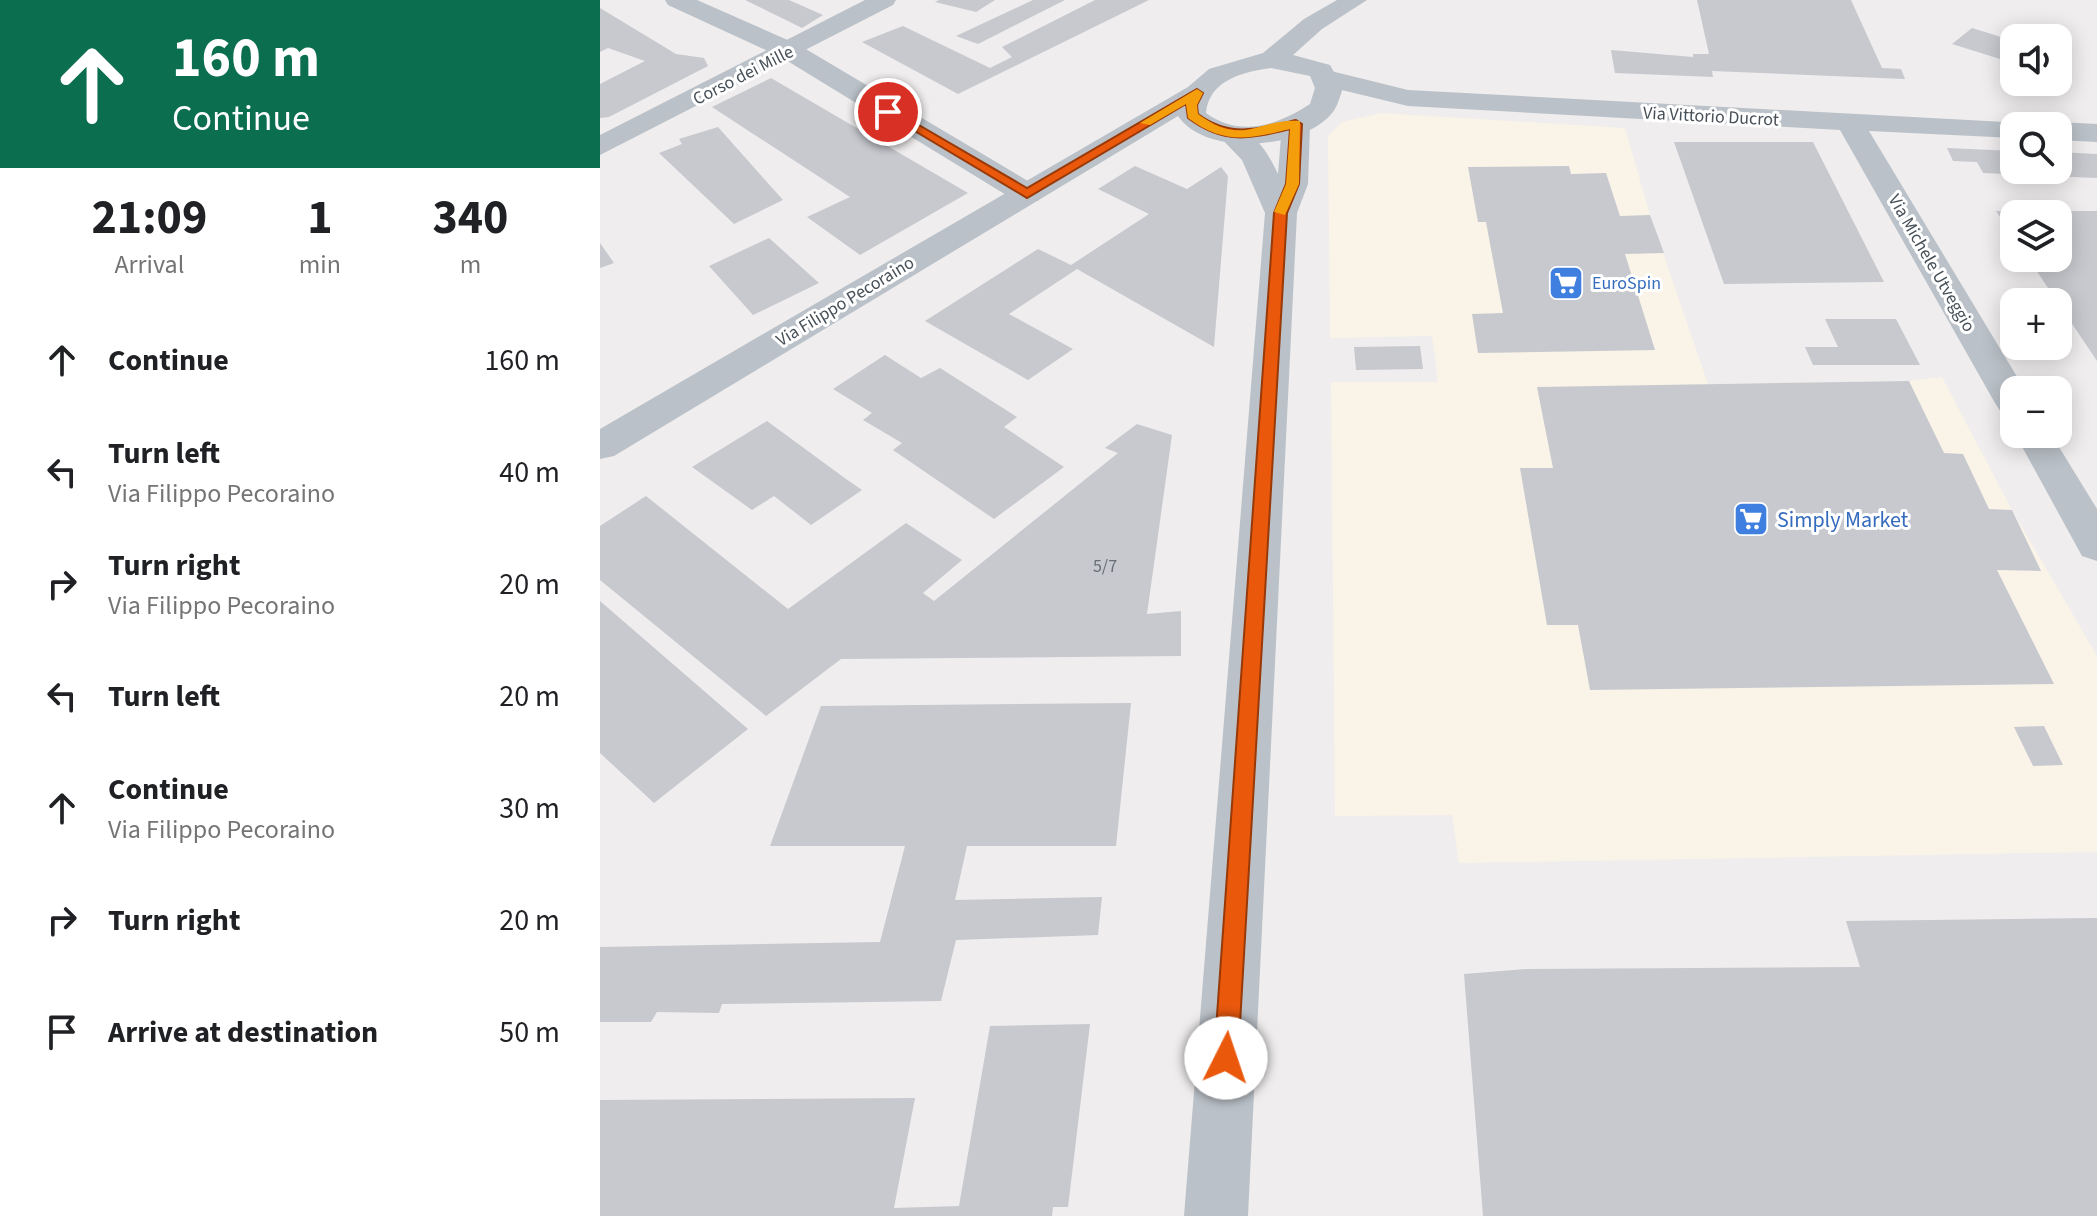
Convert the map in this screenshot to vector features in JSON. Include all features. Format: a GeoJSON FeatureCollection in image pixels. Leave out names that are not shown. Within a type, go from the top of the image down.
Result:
{"type":"FeatureCollection","features":[{"type":"Feature","properties":{"kind":"street"},"geometry":{"type":"LineString","coordinates":[[677,0],[790,51],[987,173],[1027,194]]}},
{"type":"Feature","properties":{"kind":"street","name":"Corso dei Mille"},"geometry":{"type":"LineString","coordinates":[[600,146],[884,0]]}},
{"type":"Feature","properties":{"kind":"street"},"geometry":{"type":"LineString","coordinates":[[1271,60],[1313,24],[1348,5]]}},
{"type":"Feature","properties":{"kind":"street"},"geometry":{"type":"LineString","coordinates":[[1322,108],[1329,88],[1324,74],[1348,5]]}},
{"type":"Feature","properties":{"kind":"street"},"geometry":{"type":"LineString","coordinates":[[1281,213],[1255,156],[1192,116],[1191,105],[1197,93],[1226,71],[1271,60],[1306,64],[1324,74],[1408,98]]}},
{"type":"Feature","properties":{"kind":"street","name":"Via Filippo Pecoraino"},"geometry":{"type":"LineString","coordinates":[[600,446],[1197,93]]}},
{"type":"Feature","properties":{"kind":"street"},"geometry":{"type":"LineString","coordinates":[[1089,156],[1222,133],[1267,133],[1296,124],[1322,108],[1408,98]]}},
{"type":"Feature","properties":{"kind":"street","name":"Via Vittorio Ducrot"},"geometry":{"type":"LineString","coordinates":[[1408,98],[2000,128]]}},
{"type":"Feature","properties":{"kind":"street","name":"Via Michele Utveggio"},"geometry":{"type":"LineString","coordinates":[[1850,123],[2000,379]]}},
{"type":"Feature","properties":{"kind":"street"},"geometry":{"type":"LineString","coordinates":[[1216,1216],[1281,213],[1293,184],[1296,124]]}},
{"type":"Feature","properties":{"kind":"street"},"geometry":{"type":"LineString","coordinates":[[2072,132],[2097,133]]}},
{"type":"Feature","properties":{"kind":"street"},"geometry":{"type":"LineString","coordinates":[[2040,448],[2097,545]]}},
{"type":"Feature","properties":{"kind":"shaded area"},"geometry":{"type":"Polygon","coordinates":[[[1381,113],[1625,128],[1650,215],[1708,384],[1909,381],[1942,377],[2012,510],[2097,656],[2097,852],[1459,863],[1452,815],[1335,816],[1331,382],[1438,382],[1432,336],[1330,338],[1328,136],[1342,122],[1381,113]]]}},
{"type":"Feature","properties":{"kind":"building"},"geometry":{"type":"Polygon","coordinates":[[[745,0],[789,0],[823,15],[802,28],[745,0]]]}},
{"type":"Feature","properties":{"kind":"building"},"geometry":{"type":"Polygon","coordinates":[[[995,0],[976,12],[935,2],[995,0]]]}},
{"type":"Feature","properties":{"kind":"building"},"geometry":{"type":"Polygon","coordinates":[[[1033,0],[1065,0],[978,44],[956,36],[1033,0]]]}},
{"type":"Feature","properties":{"kind":"building"},"geometry":{"type":"Polygon","coordinates":[[[1095,0],[1149,0],[958,94],[862,42],[903,26],[990,68],[1012,57],[1002,47],[1095,0]]]}},
{"type":"Feature","properties":{"kind":"building"},"geometry":{"type":"Polygon","coordinates":[[[1697,0],[1851,0],[1882,68],[1901,69],[1905,79],[1712,71],[1713,77],[1615,73],[1611,50],[1693,57],[1693,54],[1709,54],[1697,0]]]}},
{"type":"Feature","properties":{"kind":"building"},"geometry":{"type":"Polygon","coordinates":[[[600,8],[676,54],[704,58],[708,66],[609,117],[600,118],[600,84],[645,61],[608,48],[600,52],[600,8]]]}},
{"type":"Feature","properties":{"kind":"building"},"geometry":{"type":"Polygon","coordinates":[[[1972,28],[2000,37],[2000,59],[1952,44],[1972,28]]]}},
{"type":"Feature","properties":{"kind":"building"},"geometry":{"type":"Polygon","coordinates":[[[771,78],[968,193],[860,255],[807,217],[850,197],[712,107],[771,78]]]}},
{"type":"Feature","properties":{"kind":"building"},"geometry":{"type":"Polygon","coordinates":[[[718,127],[783,200],[734,224],[659,153],[682,144],[679,139],[718,127]]]}},
{"type":"Feature","properties":{"kind":"building"},"geometry":{"type":"Polygon","coordinates":[[[1674,142],[1813,142],[1884,282],[1724,284],[1674,142]]]}},
{"type":"Feature","properties":{"kind":"building"},"geometry":{"type":"Polygon","coordinates":[[[1947,148],[2000,150],[2000,174],[1983,173],[1977,162],[1953,161],[1947,148]]]}},
{"type":"Feature","properties":{"kind":"building"},"geometry":{"type":"Polygon","coordinates":[[[2072,153],[2097,154],[2097,178],[2072,177],[2072,153]]]}},
{"type":"Feature","properties":{"kind":"building"},"geometry":{"type":"Polygon","coordinates":[[[1135,166],[1187,189],[1221,167],[1228,176],[1214,347],[1077,269],[1009,314],[1073,349],[1028,380],[925,321],[1038,249],[1071,265],[1149,214],[1098,189],[1135,166]]]}},
{"type":"Feature","properties":{"kind":"building","name":"EuroSpin"},"geometry":{"type":"Polygon","coordinates":[[[1569,166],[1571,174],[1606,173],[1620,216],[1650,215],[1664,253],[1625,254],[1655,350],[1478,353],[1472,314],[1503,313],[1486,222],[1478,222],[1468,167],[1569,166]]]}},
{"type":"Feature","properties":{"kind":"building"},"geometry":{"type":"Polygon","coordinates":[[[2072,211],[2097,211],[2097,361],[2072,324],[2072,288],[2048,288],[2037,272],[2072,272],[2072,211]]]}},
{"type":"Feature","properties":{"kind":"building"},"geometry":{"type":"Polygon","coordinates":[[[769,238],[819,283],[753,315],[709,266],[769,238]]]}},
{"type":"Feature","properties":{"kind":"building"},"geometry":{"type":"Polygon","coordinates":[[[600,243],[614,263],[600,268],[600,243]]]}},
{"type":"Feature","properties":{"kind":"building"},"geometry":{"type":"Polygon","coordinates":[[[1825,319],[1896,319],[1920,365],[1813,365],[1805,347],[1838,347],[1825,319]]]}},
{"type":"Feature","properties":{"kind":"building"},"geometry":{"type":"Polygon","coordinates":[[[1420,346],[1423,369],[1356,370],[1354,347],[1420,346]]]}},
{"type":"Feature","properties":{"kind":"building"},"geometry":{"type":"Polygon","coordinates":[[[885,355],[921,378],[940,368],[1017,417],[1004,427],[1064,467],[994,519],[893,450],[902,443],[863,420],[872,413],[833,389],[885,355]]]}},
{"type":"Feature","properties":{"kind":"building","name":"Simply Market"},"geometry":{"type":"Polygon","coordinates":[[[1909,381],[1944,453],[1963,454],[1989,509],[2012,510],[2041,571],[1997,570],[2054,684],[1590,690],[1578,625],[1547,625],[1520,468],[1553,468],[1537,387],[1909,381]]]}},
{"type":"Feature","properties":{"kind":"building"},"geometry":{"type":"Polygon","coordinates":[[[767,421],[862,490],[811,525],[774,496],[752,510],[692,467],[767,421]]]}},
{"type":"Feature","properties":{"kind":"building"},"geometry":{"type":"Polygon","coordinates":[[[1137,424],[1172,435],[1147,614],[1181,611],[1181,656],[841,659],[766,716],[600,580],[600,526],[646,496],[788,609],[906,523],[962,560],[923,593],[934,601],[1118,453],[1105,448],[1137,424]]]}},
{"type":"Feature","properties":{"kind":"building"},"geometry":{"type":"Polygon","coordinates":[[[600,601],[748,729],[654,803],[600,753],[600,601]]]}},
{"type":"Feature","properties":{"kind":"building"},"geometry":{"type":"Polygon","coordinates":[[[1131,703],[1116,846],[967,846],[955,900],[1102,897],[1098,935],[956,940],[941,1001],[722,1004],[719,1013],[657,1012],[651,1022],[600,1022],[600,947],[880,942],[905,846],[770,846],[821,706],[1131,703]]]}},
{"type":"Feature","properties":{"kind":"building"},"geometry":{"type":"Polygon","coordinates":[[[2044,726],[2063,765],[2033,766],[2014,727],[2044,726]]]}},
{"type":"Feature","properties":{"kind":"building"},"geometry":{"type":"Polygon","coordinates":[[[2097,918],[2097,1216],[1483,1216],[1464,974],[1527,969],[1860,967],[1846,921],[2097,918]]]}},
{"type":"Feature","properties":{"kind":"building"},"geometry":{"type":"Polygon","coordinates":[[[1090,1024],[1068,1207],[1053,1207],[1052,1216],[600,1216],[600,1100],[915,1098],[894,1208],[959,1206],[990,1026],[1090,1024]]]}},
{"type":"Feature","properties":{"kind":"slow traffic"},"geometry":{"type":"LineString","coordinates":[[1146,123],[1197,93],[1191,105],[1192,116],[1212,131],[1249,135],[1296,124],[1293,184],[1281,212]]}},
{"type":"Feature","properties":{"kind":"place","name":"EuroSpin"},"geometry":{"type":"Point","coordinates":[1566,283]}},
{"type":"Feature","properties":{"kind":"place","name":"Simply Market"},"geometry":{"type":"Point","coordinates":[1751,519]}},
{"type":"Feature","properties":{"kind":"route"},"geometry":{"type":"LineString","coordinates":[[888,112],[1027,194],[1197,93],[1191,105],[1192,116],[1212,131],[1249,135],[1296,124],[1293,184],[1281,213],[1226,1058]]}}]}
